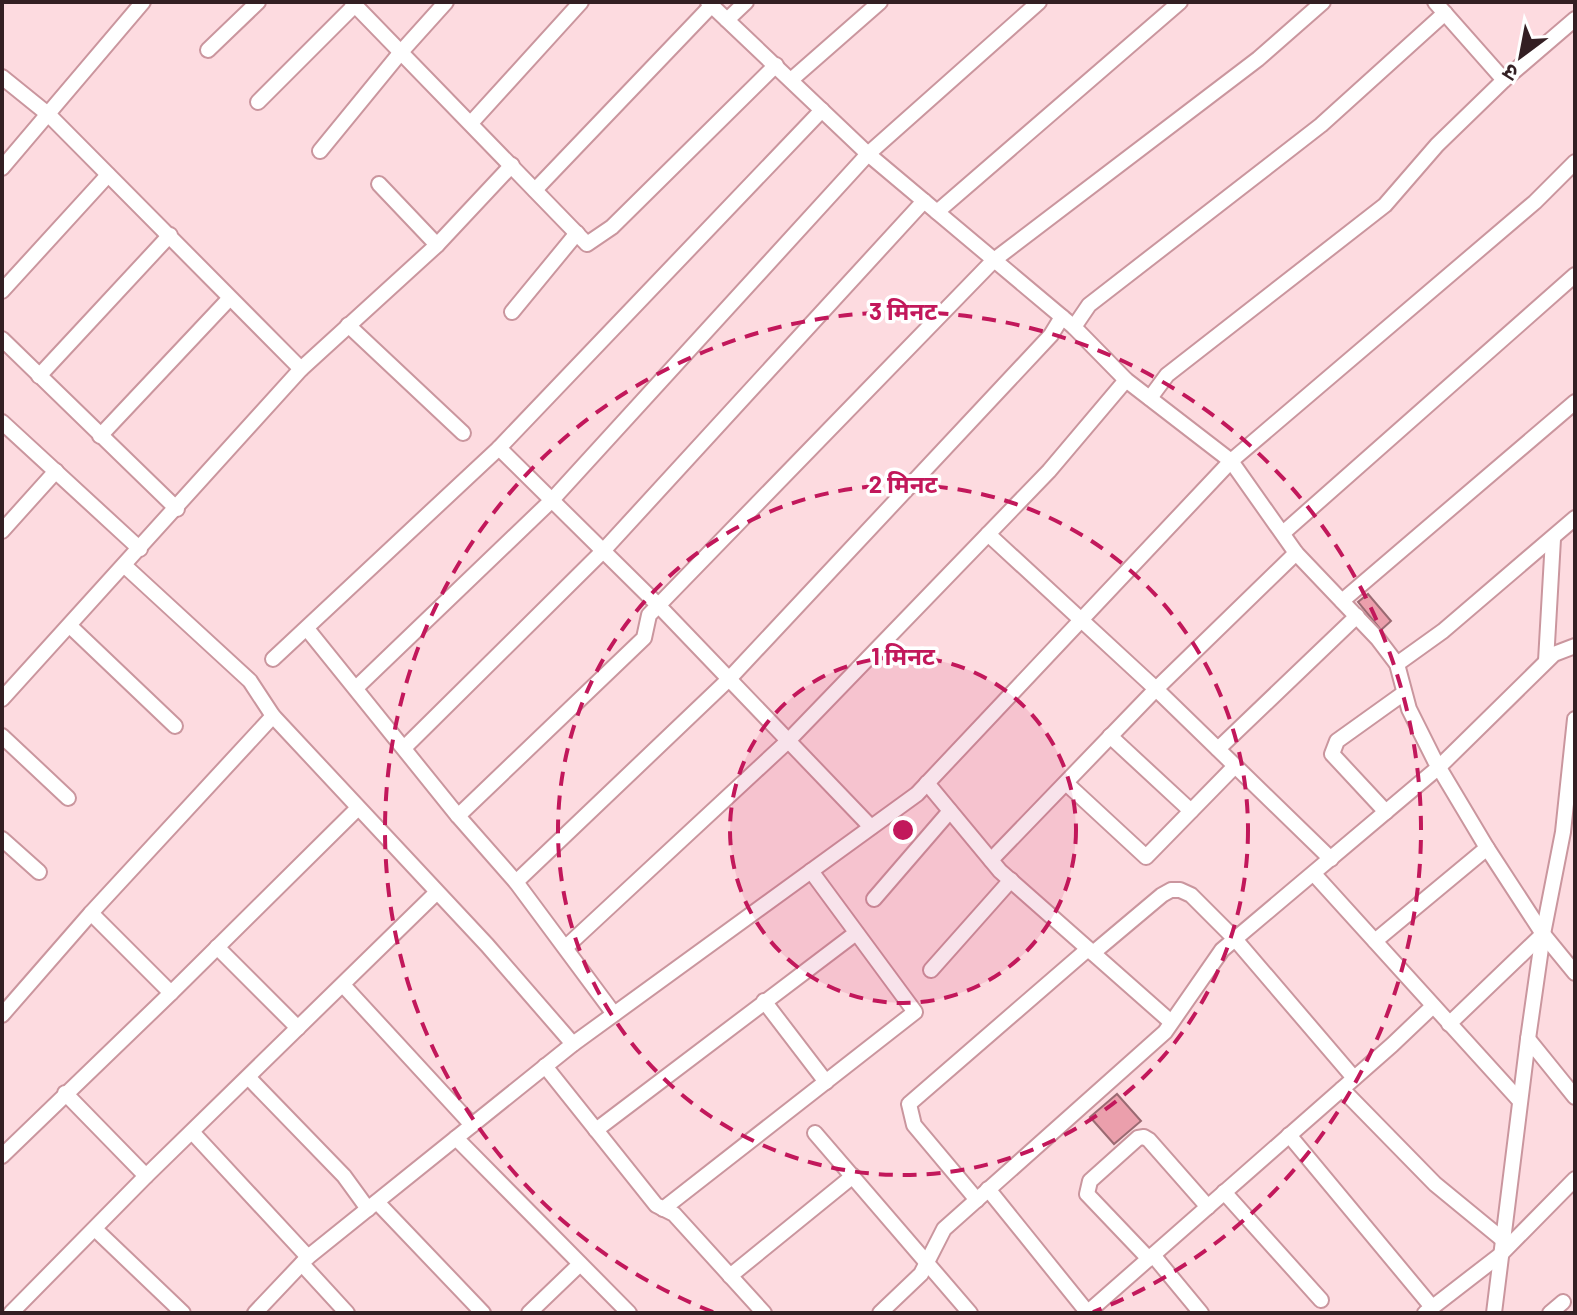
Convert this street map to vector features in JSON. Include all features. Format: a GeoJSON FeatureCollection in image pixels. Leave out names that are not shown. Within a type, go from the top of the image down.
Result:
{"type":"FeatureCollection","features":[{"type":"Feature","properties":{"kind":"street"},"geometry":{"type":"LineString","coordinates":[[2,168],[143,2]]}},
{"type":"Feature","properties":{"kind":"street"},"geometry":{"type":"LineString","coordinates":[[208,50],[258,2]]}},
{"type":"Feature","properties":{"kind":"street"},"geometry":{"type":"LineString","coordinates":[[320,151],[446,2]]}},
{"type":"Feature","properties":{"kind":"street"},"geometry":{"type":"LineString","coordinates":[[471,123],[581,2]]}},
{"type":"Feature","properties":{"kind":"street"},"geometry":{"type":"LineString","coordinates":[[727,20],[746,2]]}},
{"type":"Feature","properties":{"kind":"street"},"geometry":{"type":"LineString","coordinates":[[791,80],[880,2]]}},
{"type":"Feature","properties":{"kind":"street"},"geometry":{"type":"LineString","coordinates":[[356,688],[552,500],[868,154],[1039,2]]}},
{"type":"Feature","properties":{"kind":"street"},"geometry":{"type":"LineString","coordinates":[[937,212],[1180,2]]}},
{"type":"Feature","properties":{"kind":"street"},"geometry":{"type":"LineString","coordinates":[[458,816],[644,638],[649,615],[994,260],[1258,59],[1323,2]]}},
{"type":"Feature","properties":{"kind":"street"},"geometry":{"type":"LineString","coordinates":[[535,190],[710,3],[868,154],[1074,327],[1126,380],[1231,461],[1296,553],[1357,616],[1397,664],[1409,709],[1439,767],[1543,934],[1575,973]]}},
{"type":"Feature","properties":{"kind":"street"},"geometry":{"type":"LineString","coordinates":[[258,102],[354,4],[587,244],[612,227],[776,65]]}},
{"type":"Feature","properties":{"kind":"street"},"geometry":{"type":"LineString","coordinates":[[1074,327],[1089,305],[1321,125],[1440,8],[1504,80]]}},
{"type":"Feature","properties":{"kind":"street"},"geometry":{"type":"LineString","coordinates":[[1150,398],[1167,375],[1385,205],[1437,145],[1504,80],[1575,19]]}},
{"type":"Feature","properties":{"kind":"street"},"geometry":{"type":"LineString","coordinates":[[2,77],[49,115],[301,369]]}},
{"type":"Feature","properties":{"kind":"street"},"geometry":{"type":"LineString","coordinates":[[273,659],[308,630],[499,448],[822,110]]}},
{"type":"Feature","properties":{"kind":"street"},"geometry":{"type":"LineString","coordinates":[[255,1313],[305,1260],[573,1044],[917,794],[1231,461],[1535,202],[1575,162]]}},
{"type":"Feature","properties":{"kind":"street"},"geometry":{"type":"LineString","coordinates":[[2,699],[301,369],[437,245],[512,165]]}},
{"type":"Feature","properties":{"kind":"street"},"geometry":{"type":"LineString","coordinates":[[2,291],[108,175]]}},
{"type":"Feature","properties":{"kind":"street"},"geometry":{"type":"LineString","coordinates":[[379,184],[437,245]]}},
{"type":"Feature","properties":{"kind":"street"},"geometry":{"type":"LineString","coordinates":[[404,748],[603,551],[924,201]]}},
{"type":"Feature","properties":{"kind":"street"},"geometry":{"type":"LineString","coordinates":[[512,312],[577,233]]}},
{"type":"Feature","properties":{"kind":"street"},"geometry":{"type":"LineString","coordinates":[[39,376],[170,235]]}},
{"type":"Feature","properties":{"kind":"street"},"geometry":{"type":"LineString","coordinates":[[1283,533],[1575,275]]}},
{"type":"Feature","properties":{"kind":"street"},"geometry":{"type":"LineString","coordinates":[[100,436],[229,299]]}},
{"type":"Feature","properties":{"kind":"street"},"geometry":{"type":"LineString","coordinates":[[516,882],[729,679],[1051,335],[1062,317]]}},
{"type":"Feature","properties":{"kind":"street"},"geometry":{"type":"LineString","coordinates":[[348,325],[463,433]]}},
{"type":"Feature","properties":{"kind":"street"},"geometry":{"type":"LineString","coordinates":[[2,339],[177,509]]}},
{"type":"Feature","properties":{"kind":"street"},"geometry":{"type":"LineString","coordinates":[[566,947],[788,741],[1049,471],[1126,380]]}},
{"type":"Feature","properties":{"kind":"street"},"geometry":{"type":"LineString","coordinates":[[1342,601],[1575,402]]}},
{"type":"Feature","properties":{"kind":"street"},"geometry":{"type":"LineString","coordinates":[[2,422],[140,549]]}},
{"type":"Feature","properties":{"kind":"street"},"geometry":{"type":"LineString","coordinates":[[499,448],[659,606],[871,827]]}},
{"type":"Feature","properties":{"kind":"street"},"geometry":{"type":"LineString","coordinates":[[2,531],[56,471]]}},
{"type":"Feature","properties":{"kind":"street"},"geometry":{"type":"LineString","coordinates":[[1397,664],[1443,631],[1553,539],[1573,526]]}},
{"type":"Feature","properties":{"kind":"street"},"geometry":{"type":"LineString","coordinates":[[988,534],[1156,689],[1331,859]]}},
{"type":"Feature","properties":{"kind":"street"},"geometry":{"type":"LineString","coordinates":[[1546,661],[1553,539]]}},
{"type":"Feature","properties":{"kind":"street"},"geometry":{"type":"LineString","coordinates":[[991,860],[1156,689],[1296,553]]}},
{"type":"Feature","properties":{"kind":"street"},"geometry":{"type":"LineString","coordinates":[[125,566],[250,681],[273,716],[487,945],[573,1044]]}},
{"type":"Feature","properties":{"kind":"street"},"geometry":{"type":"LineString","coordinates":[[1218,749],[1357,616]]}},
{"type":"Feature","properties":{"kind":"street"},"geometry":{"type":"LineString","coordinates":[[70,626],[175,726]]}},
{"type":"Feature","properties":{"kind":"street"},"geometry":{"type":"LineString","coordinates":[[308,630],[458,816],[516,882],[614,1014]]}},
{"type":"Feature","properties":{"kind":"street"},"geometry":{"type":"LineString","coordinates":[[880,1313],[921,1274],[944,1229],[1165,1032],[1207,969],[1235,939],[1439,767],[1554,654],[1575,646]]}},
{"type":"Feature","properties":{"kind":"street"},"geometry":{"type":"LineString","coordinates":[[1386,812],[1332,754],[1337,741],[1404,693]]}},
{"type":"Feature","properties":{"kind":"street"},"geometry":{"type":"LineString","coordinates":[[2,1015],[91,913],[273,716]]}},
{"type":"Feature","properties":{"kind":"street"},"geometry":{"type":"LineString","coordinates":[[1494,1313],[1543,934],[1572,786],[1575,719]]}},
{"type":"Feature","properties":{"kind":"street"},"geometry":{"type":"LineString","coordinates":[[2,736],[68,798]]}},
{"type":"Feature","properties":{"kind":"street"},"geometry":{"type":"LineString","coordinates":[[1110,736],[1191,811]]}},
{"type":"Feature","properties":{"kind":"street"},"geometry":{"type":"LineString","coordinates":[[1066,783],[1146,857],[1235,766]]}},
{"type":"Feature","properties":{"kind":"street"},"geometry":{"type":"LineString","coordinates":[[927,783],[1011,880],[1171,1022]]}},
{"type":"Feature","properties":{"kind":"street"},"geometry":{"type":"LineString","coordinates":[[2,1156],[358,808]]}},
{"type":"Feature","properties":{"kind":"street"},"geometry":{"type":"LineString","coordinates":[[874,899],[950,811]]}},
{"type":"Feature","properties":{"kind":"street"},"geometry":{"type":"LineString","coordinates":[[2,839],[39,872]]}},
{"type":"Feature","properties":{"kind":"street"},"geometry":{"type":"LineString","coordinates":[[1375,941],[1487,848]]}},
{"type":"Feature","properties":{"kind":"street"},"geometry":{"type":"LineString","coordinates":[[663,1209],[915,1012],[811,871]]}},
{"type":"Feature","properties":{"kind":"street"},"geometry":{"type":"LineString","coordinates":[[1314,874],[1520,1101]]}},
{"type":"Feature","properties":{"kind":"street"},"geometry":{"type":"LineString","coordinates":[[931,970],[1011,880]]}},
{"type":"Feature","properties":{"kind":"street"},"geometry":{"type":"LineString","coordinates":[[1354,1078],[1235,939],[1191,895],[1171,890],[1090,951],[909,1104],[914,1125],[982,1194],[1088,1313],[1342,1089],[1433,1006]]}},
{"type":"Feature","properties":{"kind":"street"},"geometry":{"type":"LineString","coordinates":[[19,1310],[146,1176],[436,893]]}},
{"type":"Feature","properties":{"kind":"street"},"geometry":{"type":"LineString","coordinates":[[91,913],[171,993]]}},
{"type":"Feature","properties":{"kind":"street"},"geometry":{"type":"LineString","coordinates":[[596,1130],[856,933]]}},
{"type":"Feature","properties":{"kind":"street"},"geometry":{"type":"LineString","coordinates":[[1449,1024],[1543,934]]}},
{"type":"Feature","properties":{"kind":"street"},"geometry":{"type":"LineString","coordinates":[[217,947],[298,1028]]}},
{"type":"Feature","properties":{"kind":"street"},"geometry":{"type":"LineString","coordinates":[[343,985],[472,1125]]}},
{"type":"Feature","properties":{"kind":"street"},"geometry":{"type":"LineString","coordinates":[[764,1001],[826,1082]]}},
{"type":"Feature","properties":{"kind":"street"},"geometry":{"type":"LineString","coordinates":[[1528,1039],[1575,1097]]}},
{"type":"Feature","properties":{"kind":"street"},"geometry":{"type":"LineString","coordinates":[[545,1066],[656,1205],[674,1214],[764,1313]]}},
{"type":"Feature","properties":{"kind":"street"},"geometry":{"type":"LineString","coordinates":[[249,1078],[483,1313]]}},
{"type":"Feature","properties":{"kind":"street"},"geometry":{"type":"LineString","coordinates":[[1342,1089],[1435,1184],[1502,1239]]}},
{"type":"Feature","properties":{"kind":"street"},"geometry":{"type":"LineString","coordinates":[[65,1093],[146,1176]]}},
{"type":"Feature","properties":{"kind":"street"},"geometry":{"type":"LineString","coordinates":[[193,1133],[305,1260],[347,1313]]}},
{"type":"Feature","properties":{"kind":"street"},"geometry":{"type":"LineString","coordinates":[[815,1133],[970,1313]]}},
{"type":"Feature","properties":{"kind":"street"},"geometry":{"type":"LineString","coordinates":[[1289,1135],[1429,1310],[1500,1255],[1575,1179]]}},
{"type":"Feature","properties":{"kind":"street"},"geometry":{"type":"LineString","coordinates":[[1201,1313],[1151,1257],[1087,1194],[1090,1181],[1138,1138],[1144,1137],[1208,1207]]}},
{"type":"Feature","properties":{"kind":"street"},"geometry":{"type":"LineString","coordinates":[[456,1138],[629,1313]]}},
{"type":"Feature","properties":{"kind":"street"},"geometry":{"type":"LineString","coordinates":[[730,1276],[853,1176]]}},
{"type":"Feature","properties":{"kind":"street"},"geometry":{"type":"LineString","coordinates":[[1224,1192],[1321,1300]]}},
{"type":"Feature","properties":{"kind":"street"},"geometry":{"type":"LineString","coordinates":[[95,1229],[183,1313]]}},
{"type":"Feature","properties":{"kind":"street"},"geometry":{"type":"LineString","coordinates":[[529,1313],[580,1264]]}},
{"type":"Feature","properties":{"kind":"street"},"geometry":{"type":"LineString","coordinates":[[1550,1313],[1563,1302]]}},
{"type":"Feature","properties":{"kind":"building"},"geometry":{"type":"Polygon","coordinates":[[[1368,594],[1391,621],[1381,630],[1358,602],[1368,594]]]}},
{"type":"Feature","properties":{"kind":"building"},"geometry":{"type":"Polygon","coordinates":[[[1117,1094],[1141,1121],[1114,1144],[1090,1117],[1117,1094]]]}}]}
